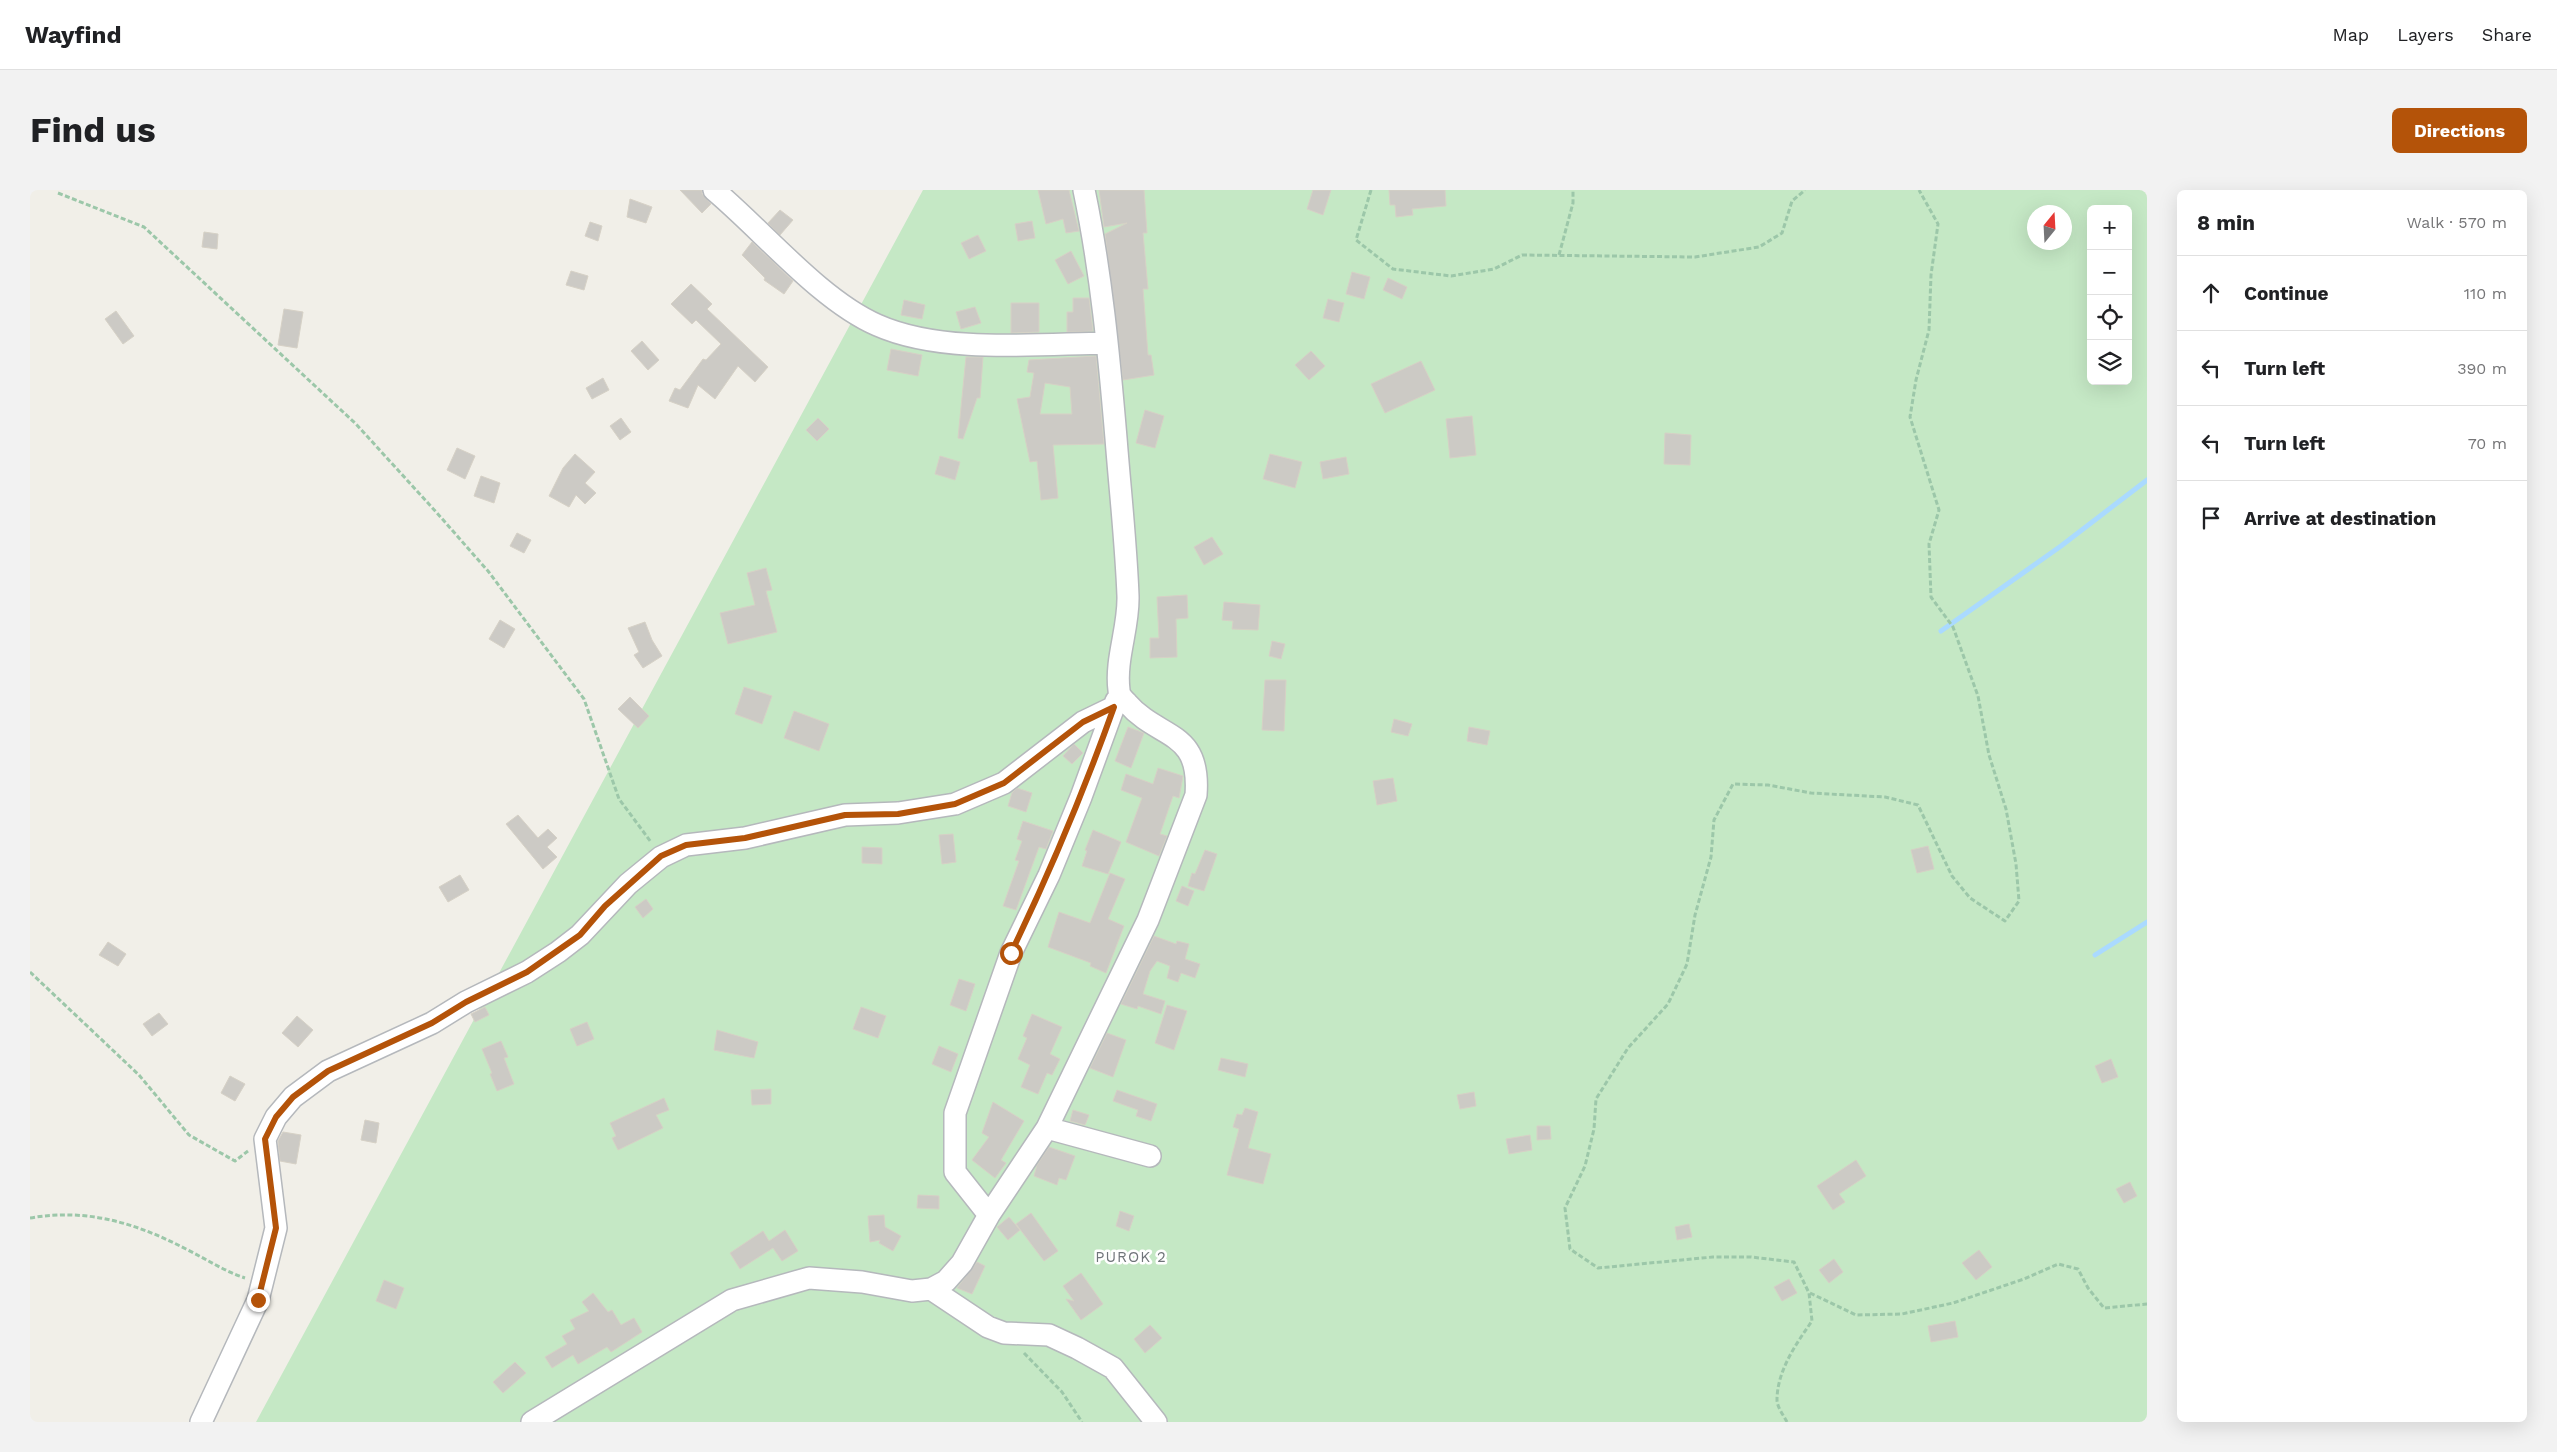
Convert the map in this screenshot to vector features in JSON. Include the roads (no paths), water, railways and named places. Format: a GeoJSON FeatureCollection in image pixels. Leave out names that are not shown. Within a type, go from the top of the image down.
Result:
{"type":"FeatureCollection","features":[{"type":"Feature","properties":{"kind":"street"},"geometry":{"type":"LineString","coordinates":[[714,190],[838,301],[876,325],[913,338],[964,344],[1107,343]]}},
{"type":"Feature","properties":{"kind":"street"},"geometry":{"type":"LineString","coordinates":[[989,1215],[955,1172],[955,1112],[1011,953],[1049,875],[1081,797],[1117,700],[1118,676],[1128,599],[1107,343],[1084,190]]}},
{"type":"Feature","properties":{"kind":"street"},"geometry":{"type":"LineString","coordinates":[[201,1422],[258,1300],[276,1228],[265,1139],[276,1117],[293,1097],[328,1071],[432,1023],[466,1002],[527,972],[580,935],[605,906],[661,856],[686,845],[745,838],[845,815],[898,814],[955,804],[1004,783],[1083,722],[1117,700]]}},
{"type":"Feature","properties":{"kind":"street"},"geometry":{"type":"LineString","coordinates":[[532,1422],[732,1300],[809,1278],[862,1282],[912,1291],[931,1289],[946,1281],[962,1263],[989,1215],[1046,1128],[1148,920],[1196,795],[1197,776],[1195,762],[1184,744],[1117,700]]}},
{"type":"Feature","properties":{"kind":"street"},"geometry":{"type":"LineString","coordinates":[[1046,1128],[1150,1156]]}},
{"type":"Feature","properties":{"kind":"street"},"geometry":{"type":"LineString","coordinates":[[931,1289],[988,1327],[1004,1333],[1049,1336],[1113,1368],[1156,1422]]}},
{"type":"Feature","properties":{"kind":"waterway"},"geometry":{"type":"LineString","coordinates":[[1941,631],[2061,546],[2147,480]]}},
{"type":"Feature","properties":{"kind":"waterway"},"geometry":{"type":"LineString","coordinates":[[2095,955],[2147,922]]}},
{"type":"Feature","properties":{"kind":"district","name":"PUROK 2"},"geometry":{"type":"Point","coordinates":[1131,1257]}}]}
